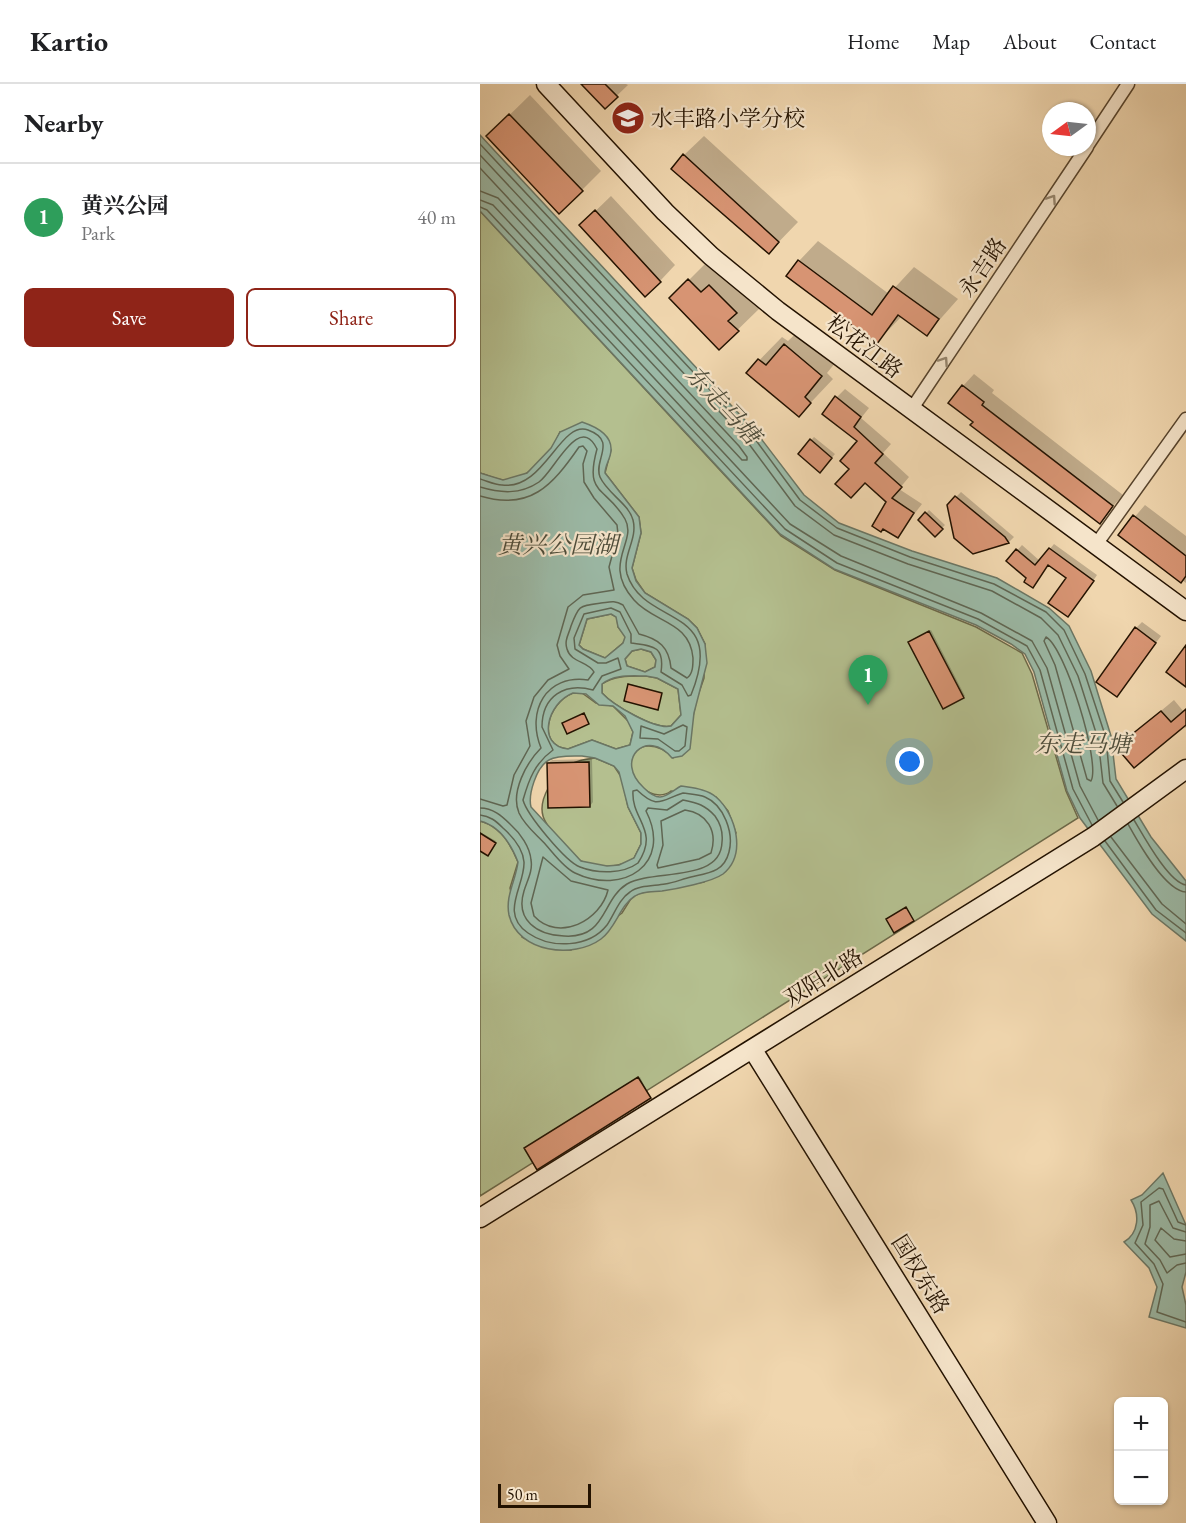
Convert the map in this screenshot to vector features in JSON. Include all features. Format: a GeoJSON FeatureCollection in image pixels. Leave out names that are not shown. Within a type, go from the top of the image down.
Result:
{"type":"FeatureCollection","features":[{"type":"Feature","properties":{"kind":"street","name":"松花江路"},"geometry":{"type":"LineString","coordinates":[[546,84],[665,212],[711,256],[778,311],[1186,611]]}},
{"type":"Feature","properties":{"kind":"street","name":"永吉路"},"geometry":{"type":"LineString","coordinates":[[1096,133],[1128,84]]}},
{"type":"Feature","properties":{"kind":"street","name":"永吉路"},"geometry":{"type":"LineString","coordinates":[[911,410],[1081,156]]}},
{"type":"Feature","properties":{"kind":"street"},"geometry":{"type":"LineString","coordinates":[[1095,546],[1186,419]]}},
{"type":"Feature","properties":{"kind":"street","name":"双阳北路"},"geometry":{"type":"LineString","coordinates":[[480,1218],[1093,837],[1135,809],[1186,769]]}},
{"type":"Feature","properties":{"kind":"street","name":"国权东路"},"geometry":{"type":"LineString","coordinates":[[753,1050],[1047,1523]]}},
{"type":"Feature","properties":{"kind":"green space"},"geometry":{"type":"Polygon","coordinates":[[[480,211],[781,536],[835,570],[976,627],[1022,653],[1032,674],[1066,791],[1078,818],[480,1196],[480,821],[499,831],[518,862],[510,888],[522,937],[546,947],[564,950],[571,950],[622,913],[632,897],[640,893],[704,882],[736,833],[728,811],[716,797],[671,791],[658,795],[651,793],[638,784],[631,771],[633,756],[642,747],[662,749],[673,758],[692,721],[704,678],[705,644],[697,628],[688,619],[645,593],[636,580],[632,568],[641,533],[639,517],[605,473],[611,450],[560,432],[551,449],[538,465],[521,476],[503,480],[480,473],[480,211]]]}},
{"type":"Feature","properties":{"kind":"green space"},"geometry":{"type":"Polygon","coordinates":[[[611,614],[617,617],[618,627],[626,637],[623,643],[605,658],[583,649],[579,645],[587,619],[611,614]]]}},
{"type":"Feature","properties":{"kind":"green space"},"geometry":{"type":"Polygon","coordinates":[[[641,649],[651,652],[656,660],[655,667],[645,672],[627,666],[625,659],[632,651],[641,649]]]}},
{"type":"Feature","properties":{"kind":"green space"},"geometry":{"type":"Polygon","coordinates":[[[646,676],[657,678],[678,689],[681,715],[671,726],[655,724],[624,710],[602,693],[602,684],[612,679],[646,676]]]}},
{"type":"Feature","properties":{"kind":"green space"},"geometry":{"type":"Polygon","coordinates":[[[573,693],[582,693],[596,703],[613,706],[629,722],[633,732],[630,745],[616,749],[592,740],[568,749],[558,746],[549,733],[549,724],[557,706],[573,693]]]}},
{"type":"Feature","properties":{"kind":"green space"},"geometry":{"type":"Polygon","coordinates":[[[595,758],[614,766],[622,778],[628,807],[641,833],[641,844],[634,858],[622,864],[601,866],[581,861],[554,834],[543,816],[545,795],[558,774],[581,760],[595,758]]]}},
{"type":"Feature","properties":{"kind":"water","name":"东走马塘"},"geometry":{"type":"Polygon","coordinates":[[[480,135],[756,432],[804,495],[839,523],[912,551],[997,578],[1049,608],[1069,626],[1091,671],[1111,736],[1116,779],[1151,837],[1186,881],[1186,941],[1152,914],[1080,818],[1067,791],[1034,672],[1025,654],[976,625],[834,569],[780,534],[480,211],[480,135]]]}},
{"type":"Feature","properties":{"kind":"water","name":"黄兴公园湖"},"geometry":{"type":"Polygon","coordinates":[[[582,422],[597,428],[609,439],[611,453],[605,473],[639,517],[641,533],[632,568],[636,581],[645,593],[688,619],[697,628],[705,644],[707,663],[694,713],[690,749],[682,756],[672,758],[662,749],[644,746],[633,758],[632,767],[635,777],[647,791],[658,797],[663,797],[681,786],[700,789],[712,794],[723,804],[729,814],[737,846],[730,866],[723,874],[694,885],[638,894],[625,905],[611,929],[601,939],[576,949],[562,950],[535,945],[523,938],[514,928],[509,915],[508,901],[518,862],[499,831],[480,821],[480,473],[503,480],[527,473],[551,448],[560,432],[582,422]],[[611,614],[587,619],[579,645],[583,649],[605,658],[623,643],[625,637],[618,627],[616,617],[611,614]],[[641,649],[632,651],[625,659],[627,666],[645,672],[655,667],[656,660],[651,652],[641,649]],[[623,676],[602,684],[602,693],[624,710],[664,726],[671,726],[681,715],[678,689],[657,678],[623,676]],[[573,693],[557,706],[549,724],[549,733],[558,746],[568,749],[592,740],[616,749],[630,745],[633,732],[625,716],[613,706],[599,705],[586,694],[573,693]],[[565,756],[549,760],[540,769],[534,782],[531,807],[581,861],[607,866],[619,865],[634,858],[641,844],[641,833],[628,807],[619,772],[614,766],[595,758],[565,756]]]}},
{"type":"Feature","properties":{"kind":"water"},"geometry":{"type":"Polygon","coordinates":[[[1163,1173],[1186,1225],[1186,1272],[1182,1287],[1186,1305],[1186,1328],[1149,1317],[1157,1287],[1149,1268],[1124,1242],[1133,1234],[1137,1217],[1131,1200],[1142,1195],[1163,1173]]]}},
{"type":"Feature","properties":{"kind":"building"},"geometry":{"type":"Polygon","coordinates":[[[581,84],[605,84],[618,97],[605,109],[581,84]]]}},
{"type":"Feature","properties":{"kind":"building"},"geometry":{"type":"Polygon","coordinates":[[[509,114],[583,191],[559,214],[486,136],[509,114]]]}},
{"type":"Feature","properties":{"kind":"building"},"geometry":{"type":"Polygon","coordinates":[[[683,154],[779,242],[769,254],[671,169],[683,154]]]}},
{"type":"Feature","properties":{"kind":"building"},"geometry":{"type":"Polygon","coordinates":[[[595,210],[661,282],[645,297],[579,225],[595,210]]]}},
{"type":"Feature","properties":{"kind":"building"},"geometry":{"type":"Polygon","coordinates":[[[798,260],[872,315],[893,286],[939,319],[927,336],[898,315],[877,344],[786,276],[798,260]]]}},
{"type":"Feature","properties":{"kind":"building"},"geometry":{"type":"Polygon","coordinates":[[[688,279],[701,292],[709,285],[737,313],[728,321],[739,331],[719,350],[669,298],[688,279]]]}},
{"type":"Feature","properties":{"kind":"building"},"geometry":{"type":"Polygon","coordinates":[[[784,344],[822,376],[805,397],[811,403],[799,417],[746,373],[758,359],[766,365],[784,344]]]}},
{"type":"Feature","properties":{"kind":"building"},"geometry":{"type":"Polygon","coordinates":[[[962,385],[984,402],[982,405],[1113,506],[1100,524],[970,425],[973,422],[948,403],[962,385]]]}},
{"type":"Feature","properties":{"kind":"building"},"geometry":{"type":"Polygon","coordinates":[[[835,396],[861,417],[854,427],[883,454],[875,463],[902,487],[892,498],[914,513],[898,538],[883,529],[881,532],[872,526],[886,502],[865,483],[851,498],[835,484],[849,469],[840,461],[857,441],[822,414],[835,396]]]}},
{"type":"Feature","properties":{"kind":"building"},"geometry":{"type":"Polygon","coordinates":[[[810,439],[832,458],[820,473],[798,454],[810,439]]]}},
{"type":"Feature","properties":{"kind":"building"},"geometry":{"type":"Polygon","coordinates":[[[955,496],[1005,537],[1009,543],[973,554],[954,538],[947,505],[955,496]]]}},
{"type":"Feature","properties":{"kind":"building"},"geometry":{"type":"Polygon","coordinates":[[[925,512],[943,529],[935,537],[918,520],[925,512]]]}},
{"type":"Feature","properties":{"kind":"building"},"geometry":{"type":"Polygon","coordinates":[[[1133,515],[1186,556],[1186,576],[1181,583],[1118,535],[1133,515]]]}},
{"type":"Feature","properties":{"kind":"building"},"geometry":{"type":"Polygon","coordinates":[[[1049,548],[1094,581],[1068,617],[1048,603],[1066,578],[1048,565],[1033,588],[1024,582],[1026,578],[1006,561],[1016,549],[1035,565],[1049,548]]]}},
{"type":"Feature","properties":{"kind":"building"},"geometry":{"type":"Polygon","coordinates":[[[1135,627],[1156,643],[1117,697],[1096,682],[1135,627]]]}},
{"type":"Feature","properties":{"kind":"building"},"geometry":{"type":"Polygon","coordinates":[[[929,631],[964,698],[943,709],[908,642],[929,631]]]}},
{"type":"Feature","properties":{"kind":"building"},"geometry":{"type":"Polygon","coordinates":[[[1186,645],[1186,687],[1166,672],[1186,645]]]}},
{"type":"Feature","properties":{"kind":"building"},"geometry":{"type":"Polygon","coordinates":[[[628,684],[662,693],[658,710],[624,701],[628,684]]]}},
{"type":"Feature","properties":{"kind":"building"},"geometry":{"type":"Polygon","coordinates":[[[1186,709],[1186,725],[1134,768],[1116,747],[1161,711],[1171,722],[1186,709]]]}},
{"type":"Feature","properties":{"kind":"building"},"geometry":{"type":"Polygon","coordinates":[[[584,713],[589,724],[567,734],[562,723],[584,713]]]}},
{"type":"Feature","properties":{"kind":"building"},"geometry":{"type":"Polygon","coordinates":[[[589,762],[590,807],[548,808],[547,763],[589,762]]]}},
{"type":"Feature","properties":{"kind":"building"},"geometry":{"type":"Polygon","coordinates":[[[480,833],[496,843],[488,856],[480,851],[480,833]]]}},
{"type":"Feature","properties":{"kind":"building"},"geometry":{"type":"Polygon","coordinates":[[[906,907],[914,921],[894,933],[886,919],[906,907]]]}},
{"type":"Feature","properties":{"kind":"building"},"geometry":{"type":"Polygon","coordinates":[[[638,1077],[651,1098],[537,1170],[524,1148],[638,1077]]]}},
{"type":"Feature","properties":{"kind":"place","name":"水丰路小学分校"},"geometry":{"type":"Point","coordinates":[628,118]}},
{"type":"Feature","properties":{"kind":"place","name":"黄兴公园"},"geometry":{"type":"Point","coordinates":[868,705]}}]}
